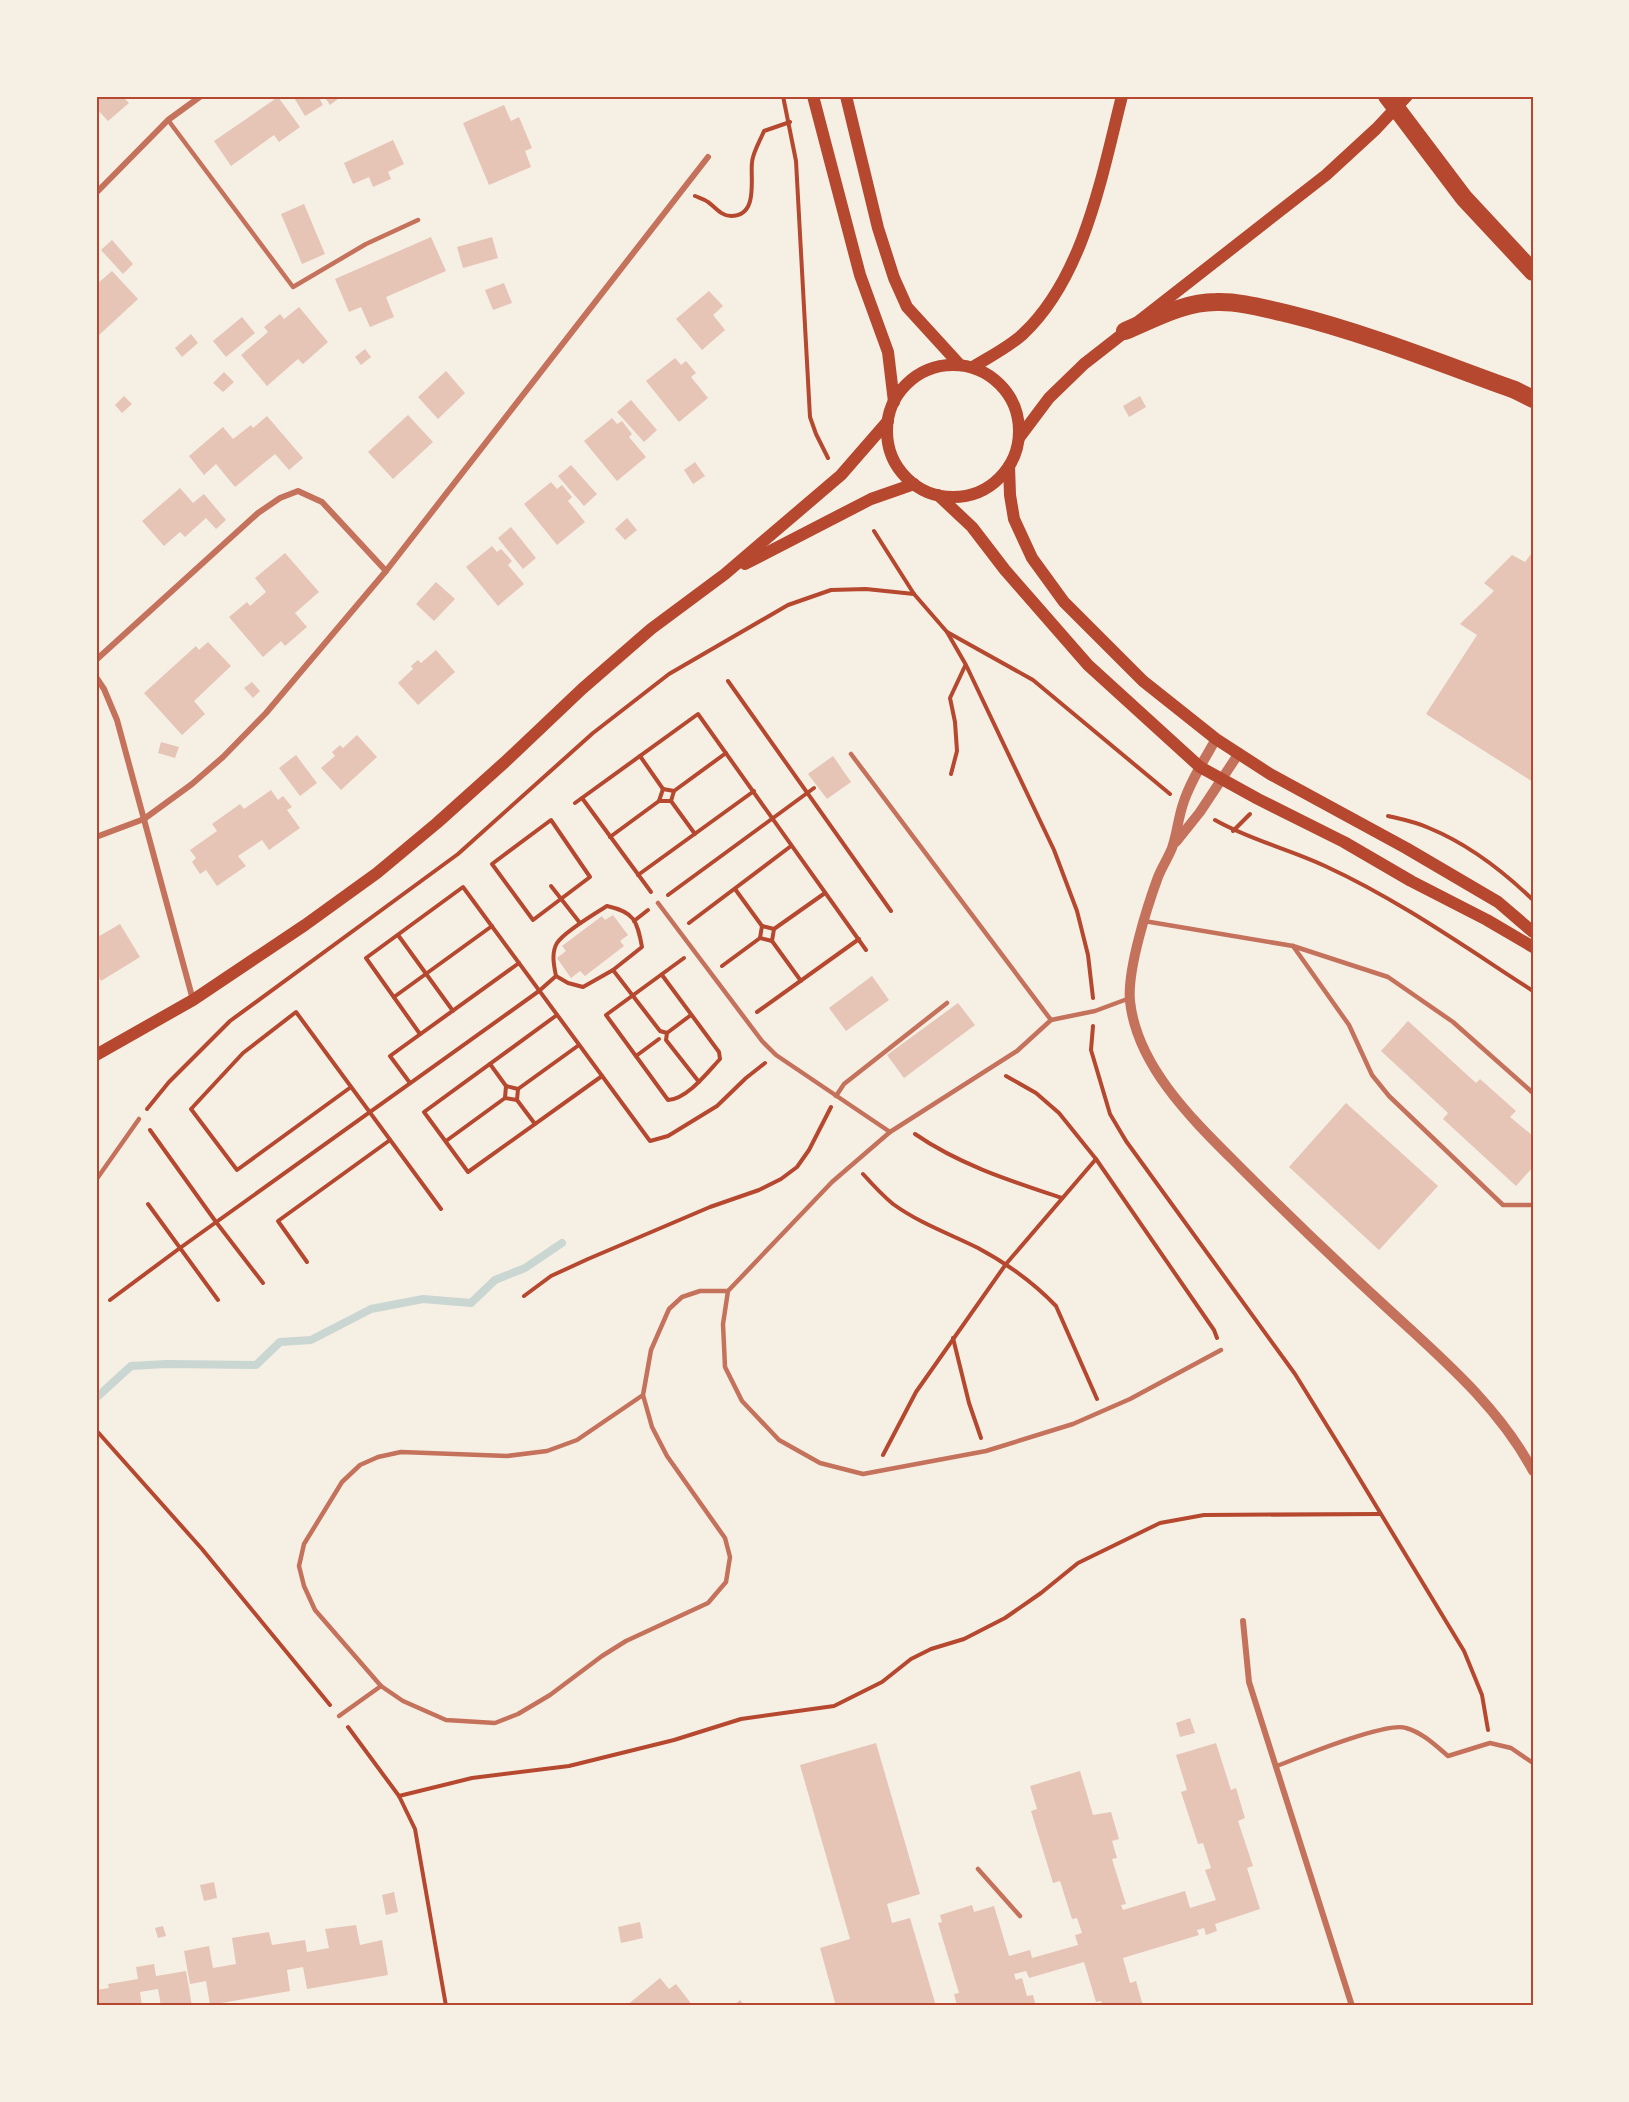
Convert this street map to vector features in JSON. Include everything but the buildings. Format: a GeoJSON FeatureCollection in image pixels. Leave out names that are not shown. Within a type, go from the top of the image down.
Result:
{"type":"FeatureCollection","features":[{"type":"Feature","properties":{"kind":"highway"},"geometry":{"type":"LineString","coordinates":[[1387,96],[1464,198],[1533,272]]}},
{"type":"Feature","properties":{"kind":"highway"},"geometry":{"type":"LineString","coordinates":[[1125,331],[1177,309],[1216,302],[1259,307],[1366,337],[1515,390],[1533,399]]}},
{"type":"Feature","properties":{"kind":"main road"},"geometry":{"type":"LineString","coordinates":[[813,96],[860,275],[888,352],[894,402]]}},
{"type":"Feature","properties":{"kind":"main road"},"geometry":{"type":"LineString","coordinates":[[846,96],[878,228],[894,278],[908,308],[966,366]]}},
{"type":"Feature","properties":{"kind":"main road"},"geometry":{"type":"LineString","coordinates":[[966,366],[1021,336],[1045,311],[1064,279],[1086,228],[1122,96]]}},
{"type":"Feature","properties":{"kind":"main road"},"geometry":{"type":"LineString","coordinates":[[1019,438],[1049,398],[1084,364],[1326,175],[1376,129],[1407,96]]}},
{"type":"Feature","properties":{"kind":"main road"},"geometry":{"type":"LineString","coordinates":[[948,365],[966,366],[987,374],[1006,390],[1014,403],[1018,417],[1019,438],[1015,456],[1009,466],[1002,476],[990,486],[969,495],[953,497],[938,495],[914,484],[897,465],[888,442],[888,421],[900,392],[918,375],[948,365]]}},
{"type":"Feature","properties":{"kind":"main road"},"geometry":{"type":"LineString","coordinates":[[96,1055],[193,1000],[305,925],[377,873],[437,823],[634,644],[725,574],[841,475],[888,421]]}},
{"type":"Feature","properties":{"kind":"main road"},"geometry":{"type":"LineString","coordinates":[[1009,466],[1014,519],[1032,558],[1064,602],[1143,681],[1215,739],[1270,774],[1406,848],[1498,902],[1533,932]]}},
{"type":"Feature","properties":{"kind":"main road"},"geometry":{"type":"LineString","coordinates":[[725,574],[871,499],[914,484]]}},
{"type":"Feature","properties":{"kind":"main road"},"geometry":{"type":"LineString","coordinates":[[938,495],[972,527],[1005,570],[1088,665],[1200,767],[1344,842],[1410,881],[1487,920],[1533,947]]}},
{"type":"Feature","properties":{"kind":"street"},"geometry":{"type":"LineString","coordinates":[[96,193],[168,120],[201,96]]}},
{"type":"Feature","properties":{"kind":"street"},"geometry":{"type":"LineString","coordinates":[[96,837],[144,819],[192,784],[266,713],[386,571],[708,157]]}},
{"type":"Feature","properties":{"kind":"street"},"geometry":{"type":"LineString","coordinates":[[96,660],[258,513],[280,498],[298,491],[322,502],[386,571]]}},
{"type":"Feature","properties":{"kind":"street"},"geometry":{"type":"LineString","coordinates":[[96,677],[104,689],[117,720],[193,1000]]}},
{"type":"Feature","properties":{"kind":"street"},"geometry":{"type":"LineString","coordinates":[[1215,739],[1183,803],[1172,848],[1158,877],[1144,921],[1134,964],[1130,998],[1134,1022],[1158,1075],[1201,1128],[1302,1229],[1469,1386],[1502,1423],[1533,1471]]}},
{"type":"Feature","properties":{"kind":"street"},"geometry":{"type":"LineString","coordinates":[[1172,848],[1200,812],[1239,753]]}},
{"type":"Feature","properties":{"kind":"street"},"geometry":{"type":"LineString","coordinates":[[1243,1621],[1249,1682],[1352,2006]]}},
{"type":"Feature","properties":{"kind":"lane"},"geometry":{"type":"LineString","coordinates":[[168,120],[293,287],[366,244],[418,220]]}},
{"type":"Feature","properties":{"kind":"lane"},"geometry":{"type":"LineString","coordinates":[[851,754],[1051,1020]]}},
{"type":"Feature","properties":{"kind":"lane"},"geometry":{"type":"LineString","coordinates":[[658,903],[746,1020],[776,1055],[890,1132]]}},
{"type":"Feature","properties":{"kind":"lane"},"geometry":{"type":"LineString","coordinates":[[1144,921],[1293,946],[1388,977],[1453,1022],[1533,1093]]}},
{"type":"Feature","properties":{"kind":"lane"},"geometry":{"type":"LineString","coordinates":[[1293,946],[1350,1025],[1372,1075],[1389,1096],[1503,1205],[1533,1204]]}},
{"type":"Feature","properties":{"kind":"lane"},"geometry":{"type":"LineString","coordinates":[[1130,998],[1095,1011],[1051,1020],[1017,1051],[890,1132],[832,1182],[728,1291],[723,1324],[725,1367],[742,1401],[779,1440],[820,1463],[863,1474],[986,1451],[1073,1424],[1130,1399],[1221,1350]]}},
{"type":"Feature","properties":{"kind":"lane"},"geometry":{"type":"LineString","coordinates":[[837,1096],[844,1084],[947,1003]]}},
{"type":"Feature","properties":{"kind":"lane"},"geometry":{"type":"LineString","coordinates":[[96,1180],[139,1119]]}},
{"type":"Feature","properties":{"kind":"lane"},"geometry":{"type":"LineString","coordinates":[[643,1395],[577,1440],[547,1451],[507,1456],[401,1452],[378,1457],[360,1466],[342,1482],[304,1544],[299,1566],[304,1586],[315,1610],[381,1686],[403,1701],[446,1720],[495,1723],[518,1714],[550,1695],[626,1641],[708,1603],[726,1582],[730,1557],[725,1538],[667,1456],[652,1426],[643,1395],[651,1350],[669,1309],[682,1297],[700,1291],[728,1291]]}},
{"type":"Feature","properties":{"kind":"lane"},"geometry":{"type":"LineString","coordinates":[[339,1716],[381,1686]]}},
{"type":"Feature","properties":{"kind":"lane"},"geometry":{"type":"LineString","coordinates":[[1277,1766],[1376,1731],[1404,1726],[1425,1736],[1448,1756],[1490,1743],[1511,1748],[1533,1763]]}},
{"type":"Feature","properties":{"kind":"lane"},"geometry":{"type":"LineString","coordinates":[[978,1869],[1020,1916]]}},
{"type":"Feature","properties":{"kind":"path"},"geometry":{"type":"LineString","coordinates":[[783,96],[796,161],[809,406],[816,434],[828,458]]}},
{"type":"Feature","properties":{"kind":"path"},"geometry":{"type":"LineString","coordinates":[[683,192],[706,200],[720,213],[731,216],[740,214],[748,208],[752,159],[764,132],[790,122]]}},
{"type":"Feature","properties":{"kind":"path"},"geometry":{"type":"LineString","coordinates":[[874,531],[914,594],[947,632],[966,665],[1054,850],[1077,911],[1088,955],[1095,1011],[1091,1050],[1110,1114],[1126,1141],[1295,1374],[1464,1651],[1482,1695],[1490,1743]]}},
{"type":"Feature","properties":{"kind":"path"},"geometry":{"type":"LineString","coordinates":[[263,1283],[216,1222],[151,1130],[139,1119],[169,1082],[230,1021],[458,854],[594,733],[669,674],[788,605],[831,590],[866,589],[914,594]]}},
{"type":"Feature","properties":{"kind":"path"},"geometry":{"type":"LineString","coordinates":[[947,632],[1033,680],[1156,784],[1183,803]]}},
{"type":"Feature","properties":{"kind":"path"},"geometry":{"type":"LineString","coordinates":[[951,774],[957,751],[955,722],[950,698],[966,665]]}},
{"type":"Feature","properties":{"kind":"path"},"geometry":{"type":"LineString","coordinates":[[728,681],[891,912]]}},
{"type":"Feature","properties":{"kind":"path"},"geometry":{"type":"LineString","coordinates":[[575,803],[699,714],[866,950]]}},
{"type":"Feature","properties":{"kind":"path"},"geometry":{"type":"LineString","coordinates":[[671,801],[674,791],[726,753]]}},
{"type":"Feature","properties":{"kind":"path"},"geometry":{"type":"LineString","coordinates":[[640,756],[663,789],[674,791]]}},
{"type":"Feature","properties":{"kind":"path"},"geometry":{"type":"LineString","coordinates":[[634,921],[814,788]]}},
{"type":"Feature","properties":{"kind":"path"},"geometry":{"type":"LineString","coordinates":[[610,837],[659,801],[663,789]]}},
{"type":"Feature","properties":{"kind":"path"},"geometry":{"type":"LineString","coordinates":[[638,875],[754,791]]}},
{"type":"Feature","properties":{"kind":"path"},"geometry":{"type":"LineString","coordinates":[[582,798],[658,903]]}},
{"type":"Feature","properties":{"kind":"path"},"geometry":{"type":"LineString","coordinates":[[659,801],[671,801]]}},
{"type":"Feature","properties":{"kind":"path"},"geometry":{"type":"LineString","coordinates":[[671,801],[695,834]]}},
{"type":"Feature","properties":{"kind":"path"},"geometry":{"type":"LineString","coordinates":[[1200,812],[1233,831],[1324,865],[1394,902],[1533,991]]}},
{"type":"Feature","properties":{"kind":"path"},"geometry":{"type":"LineString","coordinates":[[551,820],[590,877],[561,899],[533,920],[492,864],[551,820]]}},
{"type":"Feature","properties":{"kind":"path"},"geometry":{"type":"LineString","coordinates":[[680,930],[791,846]]}},
{"type":"Feature","properties":{"kind":"path"},"geometry":{"type":"LineString","coordinates":[[551,886],[580,924]]}},
{"type":"Feature","properties":{"kind":"path"},"geometry":{"type":"LineString","coordinates":[[420,1034],[366,958],[463,887],[650,1141],[668,1136],[717,1106],[746,1078],[776,1055]]}},
{"type":"Feature","properties":{"kind":"path"},"geometry":{"type":"LineString","coordinates":[[735,889],[762,926],[774,929]]}},
{"type":"Feature","properties":{"kind":"path"},"geometry":{"type":"LineString","coordinates":[[772,941],[774,929],[825,893]]}},
{"type":"Feature","properties":{"kind":"path"},"geometry":{"type":"LineString","coordinates":[[607,906],[625,910],[634,921],[642,947],[613,970],[584,987],[568,984],[556,976],[553,960],[557,943],[580,924],[607,906]]}},
{"type":"Feature","properties":{"kind":"path"},"geometry":{"type":"LineString","coordinates":[[394,997],[492,926]]}},
{"type":"Feature","properties":{"kind":"path"},"geometry":{"type":"LineString","coordinates":[[712,973],[760,938],[762,926]]}},
{"type":"Feature","properties":{"kind":"path"},"geometry":{"type":"LineString","coordinates":[[398,935],[453,1011]]}},
{"type":"Feature","properties":{"kind":"path"},"geometry":{"type":"LineString","coordinates":[[760,938],[772,941],[801,981]]}},
{"type":"Feature","properties":{"kind":"path"},"geometry":{"type":"LineString","coordinates":[[746,1020],[859,939]]}},
{"type":"Feature","properties":{"kind":"path"},"geometry":{"type":"LineString","coordinates":[[662,975],[719,1052],[720,1059],[699,1082],[675,1099],[668,1100],[606,1015],[694,950]]}},
{"type":"Feature","properties":{"kind":"path"},"geometry":{"type":"LineString","coordinates":[[410,1083],[390,1056],[519,963]]}},
{"type":"Feature","properties":{"kind":"path"},"geometry":{"type":"LineString","coordinates":[[613,970],[660,1031],[667,1033]]}},
{"type":"Feature","properties":{"kind":"path"},"geometry":{"type":"LineString","coordinates":[[110,1300],[539,991],[556,976]]}},
{"type":"Feature","properties":{"kind":"path"},"geometry":{"type":"LineString","coordinates":[[351,1087],[237,1170],[191,1108],[243,1053],[296,1012],[441,1209]]}},
{"type":"Feature","properties":{"kind":"path"},"geometry":{"type":"LineString","coordinates":[[557,1015],[424,1112],[468,1172],[602,1077]]}},
{"type":"Feature","properties":{"kind":"path"},"geometry":{"type":"LineString","coordinates":[[666,1040],[667,1033],[692,1015]]}},
{"type":"Feature","properties":{"kind":"path"},"geometry":{"type":"LineString","coordinates":[[659,1039],[660,1031]]}},
{"type":"Feature","properties":{"kind":"path"},"geometry":{"type":"LineString","coordinates":[[636,1056],[659,1039],[666,1040],[699,1082]]}},
{"type":"Feature","properties":{"kind":"path"},"geometry":{"type":"LineString","coordinates":[[535,1124],[517,1100],[518,1089],[579,1045]]}},
{"type":"Feature","properties":{"kind":"path"},"geometry":{"type":"LineString","coordinates":[[490,1064],[506,1086],[518,1089]]}},
{"type":"Feature","properties":{"kind":"path"},"geometry":{"type":"LineString","coordinates":[[992,1067],[1036,1093],[1059,1113],[1096,1159],[1214,1330],[1221,1350]]}},
{"type":"Feature","properties":{"kind":"path"},"geometry":{"type":"LineString","coordinates":[[505,1098],[506,1086]]}},
{"type":"Feature","properties":{"kind":"path"},"geometry":{"type":"LineString","coordinates":[[524,1296],[551,1276],[579,1263],[710,1206],[759,1190],[781,1179],[796,1167],[809,1150],[837,1096]]}},
{"type":"Feature","properties":{"kind":"path"},"geometry":{"type":"LineString","coordinates":[[446,1141],[505,1098],[517,1100]]}},
{"type":"Feature","properties":{"kind":"path"},"geometry":{"type":"LineString","coordinates":[[902,1124],[931,1144],[967,1164],[1062,1198]]}},
{"type":"Feature","properties":{"kind":"path"},"geometry":{"type":"LineString","coordinates":[[307,1262],[278,1221],[390,1140]]}},
{"type":"Feature","properties":{"kind":"path"},"geometry":{"type":"LineString","coordinates":[[874,1472],[916,1392],[953,1338],[1006,1264],[1096,1159]]}},
{"type":"Feature","properties":{"kind":"path"},"geometry":{"type":"LineString","coordinates":[[853,1164],[892,1203],[924,1223],[1006,1264],[1044,1294],[1056,1306],[1102,1411]]}},
{"type":"Feature","properties":{"kind":"path"},"geometry":{"type":"LineString","coordinates":[[148,1204],[218,1300]]}},
{"type":"Feature","properties":{"kind":"path"},"geometry":{"type":"LineString","coordinates":[[953,1338],[969,1403],[986,1451]]}},
{"type":"Feature","properties":{"kind":"path"},"geometry":{"type":"LineString","coordinates":[[96,1430],[202,1549],[339,1716],[399,1796],[416,1829],[446,2006]]}},
{"type":"Feature","properties":{"kind":"path"},"geometry":{"type":"LineString","coordinates":[[399,1796],[472,1778],[569,1766],[674,1740],[741,1719],[834,1706],[882,1682],[911,1659],[931,1649],[964,1639],[1005,1618],[1078,1563],[1160,1523],[1204,1515],[1381,1514]]}},
{"type":"Feature","properties":{"kind":"waterway"},"geometry":{"type":"LineString","coordinates":[[96,1398],[131,1366],[256,1365],[280,1342],[311,1340],[371,1309],[423,1299],[471,1303],[495,1280],[525,1268],[562,1243]]}}]}
